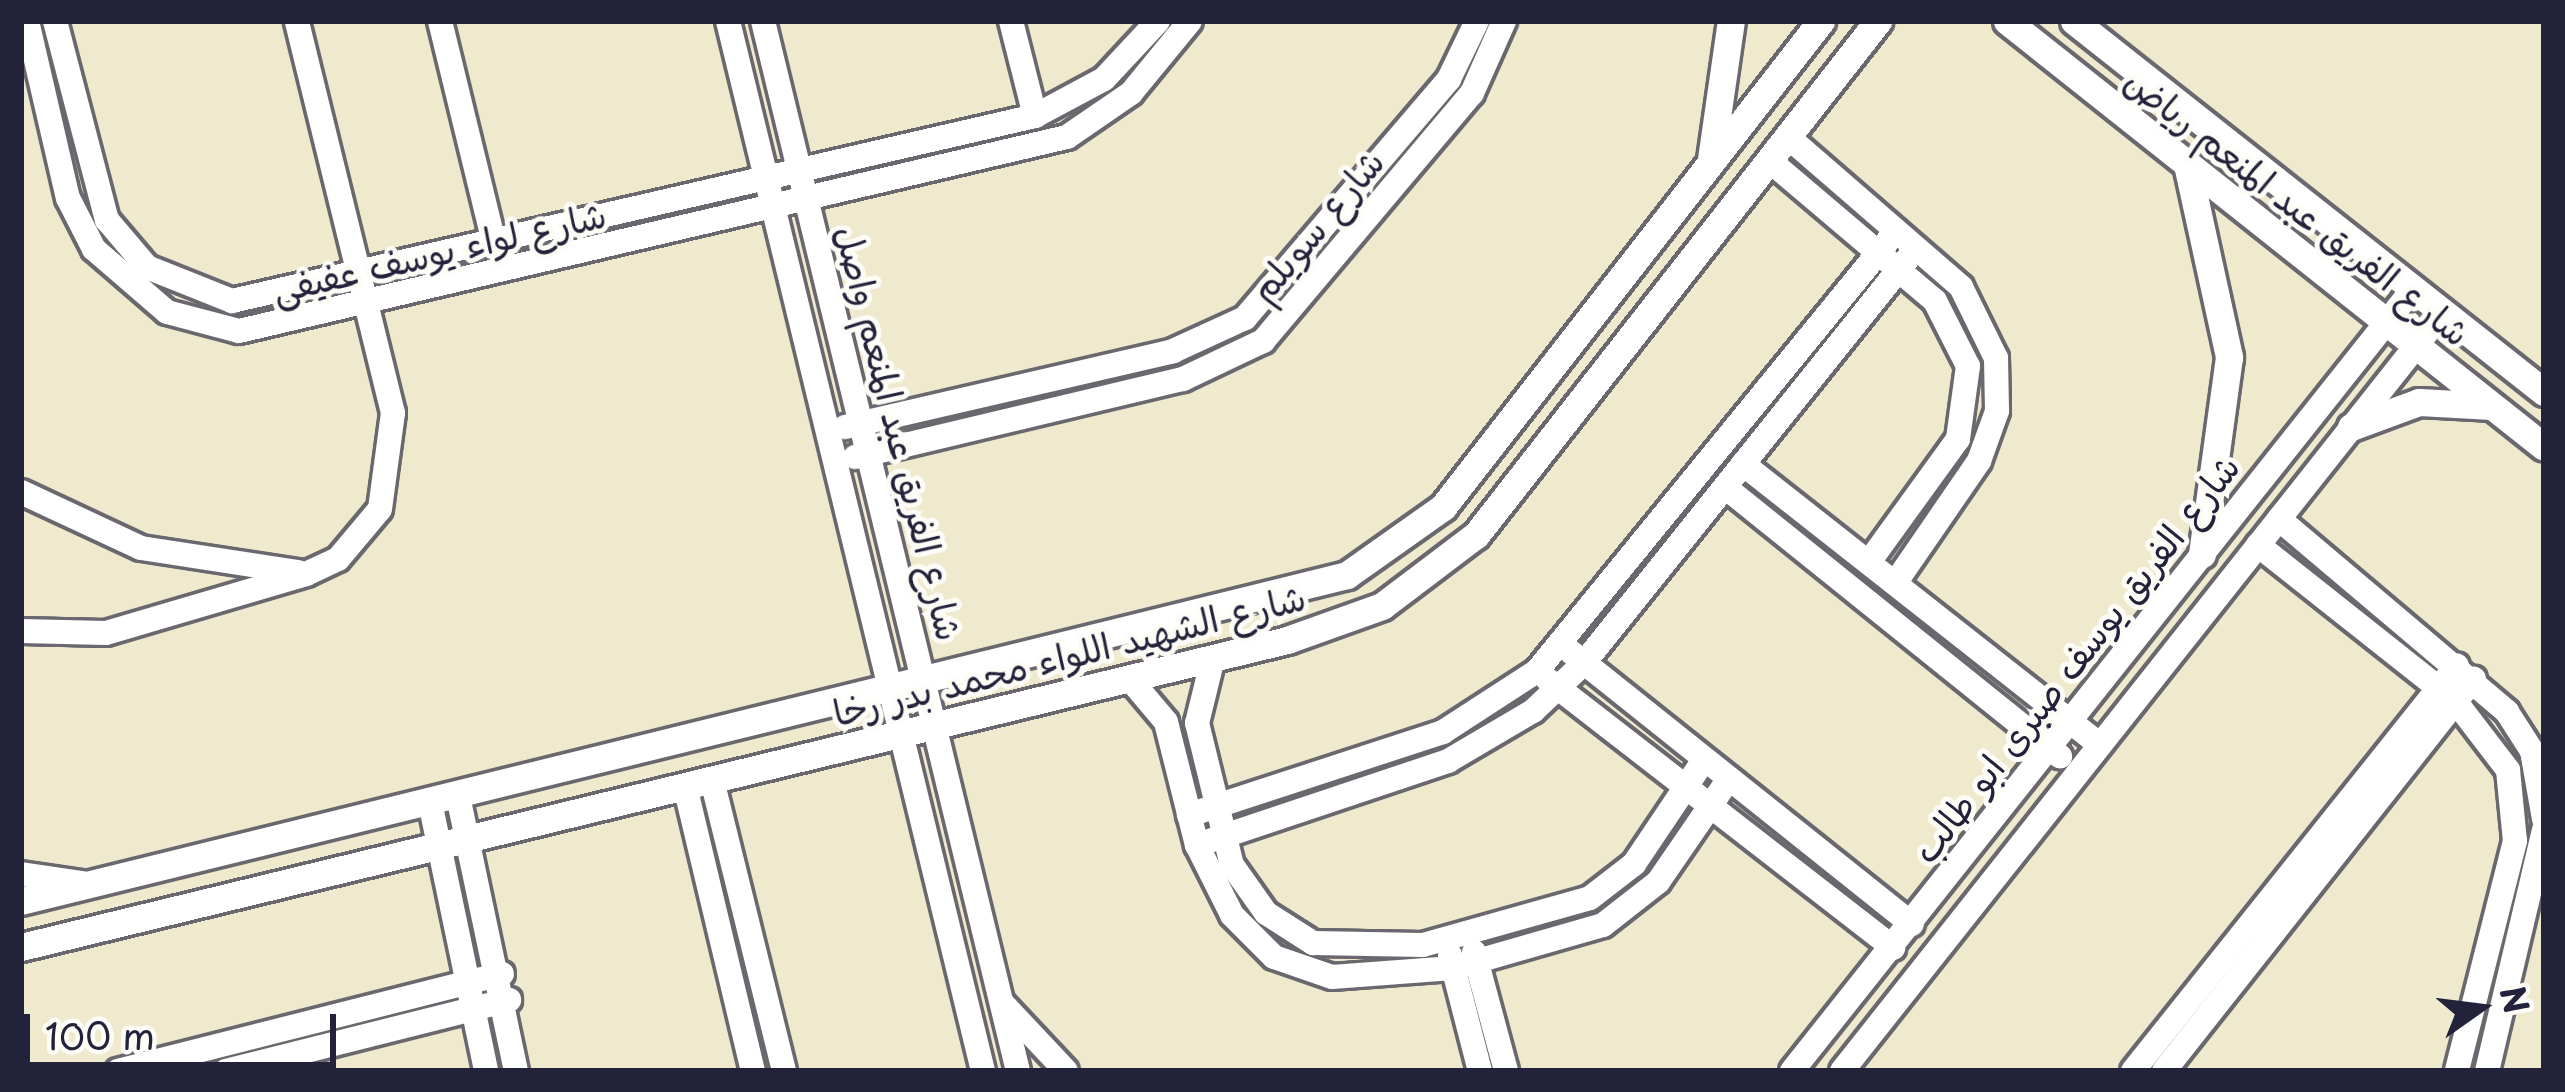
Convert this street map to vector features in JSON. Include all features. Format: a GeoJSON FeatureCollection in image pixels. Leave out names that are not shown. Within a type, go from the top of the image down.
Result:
{"type":"FeatureCollection","features":[{"type":"Feature","properties":{"kind":"street","name":"شارع لواء يوسف عفيفى"},"geometry":{"type":"LineString","coordinates":[[27,21],[68,198],[127,286],[167,312],[239,331],[368,306],[1067,137],[1131,93],[1190,21]]}},
{"type":"Feature","properties":{"kind":"street","name":"شارع لواء يوسف عفيفى"},"geometry":{"type":"LineString","coordinates":[[55,21],[94,192],[147,267],[232,302],[361,279],[1035,116],[1104,79],[1158,21]]}},
{"type":"Feature","properties":{"kind":"street"},"geometry":{"type":"LineString","coordinates":[[21,631],[106,633],[306,574],[362,536],[392,478],[393,413],[297,21]]}},
{"type":"Feature","properties":{"kind":"street"},"geometry":{"type":"LineString","coordinates":[[440,21],[495,247]]}},
{"type":"Feature","properties":{"kind":"street","name":"شارع الفريق عبد المنعم واصل"},"geometry":{"type":"LineString","coordinates":[[728,21],[983,1071]]}},
{"type":"Feature","properties":{"kind":"street","name":"شارع الفريق عبد المنعم واصل"},"geometry":{"type":"LineString","coordinates":[[763,21],[1018,1071]]}},
{"type":"Feature","properties":{"kind":"street"},"geometry":{"type":"LineString","coordinates":[[1011,21],[1035,116]]}},
{"type":"Feature","properties":{"kind":"street","name":"شارع سويلم"},"geometry":{"type":"LineString","coordinates":[[828,431],[1173,351],[1245,318],[1449,79],[1477,21]]}},
{"type":"Feature","properties":{"kind":"street","name":"شارع سويلم"},"geometry":{"type":"LineString","coordinates":[[835,462],[1183,380],[1263,341],[1472,93],[1504,21]]}},
{"type":"Feature","properties":{"kind":"street"},"geometry":{"type":"LineString","coordinates":[[1708,170],[1731,21]]}},
{"type":"Feature","properties":{"kind":"street","name":"شارع الشهيد اللواء محمد بدر رخا"},"geometry":{"type":"LineString","coordinates":[[21,901],[1300,592],[1382,556],[1443,506],[1821,21]]}},
{"type":"Feature","properties":{"kind":"street","name":"شارع الشهيد اللواء محمد بدر رخا"},"geometry":{"type":"LineString","coordinates":[[21,947],[1129,679],[1348,620],[1448,562],[1878,21]]}},
{"type":"Feature","properties":{"kind":"street","name":"شارع الفريق عبد المنعم رياض"},"geometry":{"type":"LineString","coordinates":[[2007,21],[2544,447]]}},
{"type":"Feature","properties":{"kind":"street","name":"شارع الفريق عبد المنعم رياض"},"geometry":{"type":"LineString","coordinates":[[2074,21],[2544,392]]}},
{"type":"Feature","properties":{"kind":"street"},"geometry":{"type":"LineString","coordinates":[[1788,137],[1916,248],[1978,309],[1999,385],[1979,460],[1895,583]]}},
{"type":"Feature","properties":{"kind":"street"},"geometry":{"type":"LineString","coordinates":[[1769,161],[1950,320],[1970,391],[1958,439],[1869,562]]}},
{"type":"Feature","properties":{"kind":"street"},"geometry":{"type":"LineString","coordinates":[[2187,164],[2230,358],[2202,554]]}},
{"type":"Feature","properties":{"kind":"street"},"geometry":{"type":"LineString","coordinates":[[1197,844],[1448,761],[1559,689],[1743,464],[1888,261],[1896,231]]}},
{"type":"Feature","properties":{"kind":"street"},"geometry":{"type":"LineString","coordinates":[[1189,815],[1443,731],[1538,670],[1888,261],[1916,248]]}},
{"type":"Feature","properties":{"kind":"street","name":"شارع الفريق يوسف صبرى ابو طالب"},"geometry":{"type":"LineString","coordinates":[[1792,1071],[2413,289]]}},
{"type":"Feature","properties":{"kind":"street","name":"شارع الفريق يوسف صبرى ابو طالب"},"geometry":{"type":"LineString","coordinates":[[1842,1071],[2443,312]]}},
{"type":"Feature","properties":{"kind":"street"},"geometry":{"type":"LineString","coordinates":[[2351,428],[2419,402],[2492,406]]}},
{"type":"Feature","properties":{"kind":"street"},"geometry":{"type":"LineString","coordinates":[[1743,464],[2100,745]]}},
{"type":"Feature","properties":{"kind":"street"},"geometry":{"type":"LineString","coordinates":[[1725,487],[2079,771]]}},
{"type":"Feature","properties":{"kind":"street"},"geometry":{"type":"LineString","coordinates":[[21,492],[141,548],[306,574]]}},
{"type":"Feature","properties":{"kind":"street"},"geometry":{"type":"LineString","coordinates":[[2279,519],[2466,672],[2532,751],[2544,819]]}},
{"type":"Feature","properties":{"kind":"street"},"geometry":{"type":"LineString","coordinates":[[2258,544],[2447,694],[2497,749],[2517,817],[2457,1071]]}},
{"type":"Feature","properties":{"kind":"street"},"geometry":{"type":"LineString","coordinates":[[1563,646],[1912,924]]}},
{"type":"Feature","properties":{"kind":"street"},"geometry":{"type":"LineString","coordinates":[[1213,658],[1197,724],[1223,836],[1247,891],[1289,932],[1368,950],[1458,939],[1565,910],[1634,864],[1704,760]]}},
{"type":"Feature","properties":{"kind":"street"},"geometry":{"type":"LineString","coordinates":[[1538,670],[1893,948]]}},
{"type":"Feature","properties":{"kind":"street"},"geometry":{"type":"LineString","coordinates":[[2133,1071],[2466,672]]}},
{"type":"Feature","properties":{"kind":"street"},"geometry":{"type":"LineString","coordinates":[[1129,679],[1166,722],[1197,844],[1232,915],[1274,957],[1363,980],[1465,965],[1574,936],[1655,885],[1729,780]]}},
{"type":"Feature","properties":{"kind":"street"},"geometry":{"type":"LineString","coordinates":[[2164,1071],[2447,694]]}},
{"type":"Feature","properties":{"kind":"street"},"geometry":{"type":"LineString","coordinates":[[699,783],[753,1071]]}},
{"type":"Feature","properties":{"kind":"street"},"geometry":{"type":"LineString","coordinates":[[699,783],[784,1071]]}},
{"type":"Feature","properties":{"kind":"street"},"geometry":{"type":"LineString","coordinates":[[458,796],[509,1000],[516,1071]]}},
{"type":"Feature","properties":{"kind":"street"},"geometry":{"type":"LineString","coordinates":[[430,802],[478,1008],[486,1071]]}},
{"type":"Feature","properties":{"kind":"street"},"geometry":{"type":"LineString","coordinates":[[2486,1071],[2544,830]]}},
{"type":"Feature","properties":{"kind":"street"},"geometry":{"type":"LineString","coordinates":[[1634,864],[1655,885]]}},
{"type":"Feature","properties":{"kind":"street"},"geometry":{"type":"LineString","coordinates":[[21,874],[90,884]]}},
{"type":"Feature","properties":{"kind":"street"},"geometry":{"type":"LineString","coordinates":[[1565,910],[1574,936]]}},
{"type":"Feature","properties":{"kind":"street"},"geometry":{"type":"LineString","coordinates":[[1458,939],[1506,1071]]}},
{"type":"Feature","properties":{"kind":"street"},"geometry":{"type":"LineString","coordinates":[[1465,965],[1480,1071]]}},
{"type":"Feature","properties":{"kind":"street"},"geometry":{"type":"LineString","coordinates":[[230,1064],[254,1038],[502,974]]}},
{"type":"Feature","properties":{"kind":"street"},"geometry":{"type":"LineString","coordinates":[[118,1071],[230,1064],[261,1067],[509,1000]]}},
{"type":"Feature","properties":{"kind":"street"},"geometry":{"type":"LineString","coordinates":[[1001,1002],[1066,1071]]}},
{"type":"Feature","properties":{"kind":"street"},"geometry":{"type":"LineString","coordinates":[[254,1038],[261,1067]]}},
{"type":"Feature","properties":{"kind":"street"},"geometry":{"type":"LineString","coordinates":[[741,1071],[746,1038]]}}]}
